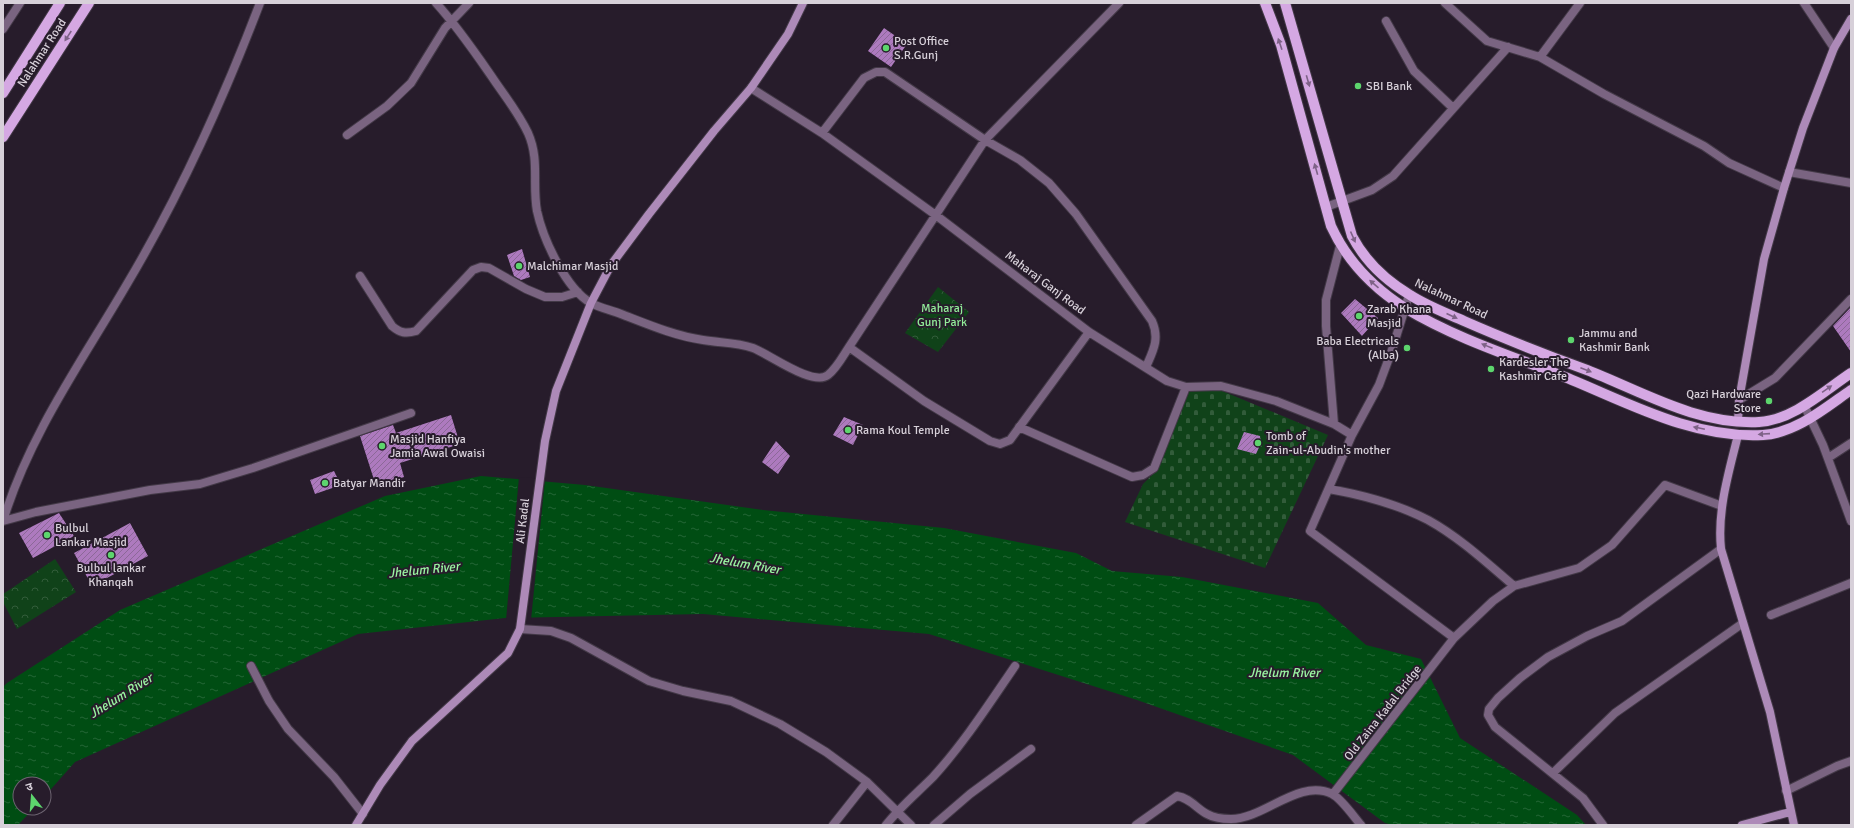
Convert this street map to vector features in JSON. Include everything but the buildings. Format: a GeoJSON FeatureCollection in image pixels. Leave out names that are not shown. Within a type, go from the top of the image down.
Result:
{"type":"FeatureCollection","features":[{"type":"Feature","properties":{"kind":"main road","name":"Nalahmar Road"},"geometry":{"type":"LineString","coordinates":[[3,93],[60,3]]}},
{"type":"Feature","properties":{"kind":"main road","name":"Nalahmar Road"},"geometry":{"type":"LineString","coordinates":[[3,137],[89,3]]}},
{"type":"Feature","properties":{"kind":"main road"},"geometry":{"type":"LineString","coordinates":[[1265,3],[1281,45],[1331,226],[1340,246],[1354,266],[1404,307],[1450,332],[1564,377],[1629,406],[1688,426],[1738,435],[1776,433],[1811,418],[1851,390]]}},
{"type":"Feature","properties":{"kind":"main road","name":"Nalahmar Road"},"geometry":{"type":"LineString","coordinates":[[1285,3],[1352,236],[1360,252],[1377,271],[1409,295],[1475,326],[1606,377],[1649,398],[1711,419],[1738,422],[1760,422],[1774,419],[1789,414],[1851,373]]}},
{"type":"Feature","properties":{"kind":"street"},"geometry":{"type":"LineString","coordinates":[[3,30],[20,3]]}},
{"type":"Feature","properties":{"kind":"street"},"geometry":{"type":"LineString","coordinates":[[3,521],[11,495],[35,442],[74,369],[128,283],[186,173],[232,76],[260,3]]}},
{"type":"Feature","properties":{"kind":"street"},"geometry":{"type":"LineString","coordinates":[[436,3],[452,21],[519,116],[528,135],[536,163],[537,211],[558,265],[578,292],[591,303],[677,334],[703,340],[728,342],[753,348],[804,374],[818,378],[827,376],[836,367],[938,216],[985,140],[1119,3]]}},
{"type":"Feature","properties":{"kind":"street"},"geometry":{"type":"LineString","coordinates":[[347,135],[387,106],[411,83],[436,41],[469,3]]}},
{"type":"Feature","properties":{"kind":"street","name":"Ali Kadal"},"geometry":{"type":"LineString","coordinates":[[356,825],[380,785],[412,741],[508,653],[520,629],[525,603],[545,441],[556,390],[591,303],[612,265],[649,214],[714,131],[751,88],[788,34],[803,3]]}},
{"type":"Feature","properties":{"kind":"street"},"geometry":{"type":"LineString","coordinates":[[1445,3],[1487,41],[1540,57],[1604,94],[1704,146],[1728,163],[1784,188]]}},
{"type":"Feature","properties":{"kind":"street"},"geometry":{"type":"LineString","coordinates":[[1540,57],[1580,3]]}},
{"type":"Feature","properties":{"kind":"street"},"geometry":{"type":"LineString","coordinates":[[1804,3],[1834,48]]}},
{"type":"Feature","properties":{"kind":"street"},"geometry":{"type":"LineString","coordinates":[[1738,422],[1739,400],[1764,259],[1803,128],[1834,48],[1851,18]]}},
{"type":"Feature","properties":{"kind":"street"},"geometry":{"type":"LineString","coordinates":[[1386,21],[1414,71],[1453,108]]}},
{"type":"Feature","properties":{"kind":"street"},"geometry":{"type":"LineString","coordinates":[[1326,206],[1372,190],[1393,176],[1508,47]]}},
{"type":"Feature","properties":{"kind":"street"},"geometry":{"type":"LineString","coordinates":[[822,133],[864,78],[876,72],[885,72],[985,140],[1020,160],[1049,183],[1076,214],[1146,311],[1157,331],[1156,343],[1146,367]]}},
{"type":"Feature","properties":{"kind":"street","name":"Maharaj Ganj Road"},"geometry":{"type":"LineString","coordinates":[[751,88],[822,133],[938,216],[1090,332],[1167,381],[1186,387],[1221,386],[1276,401],[1334,424],[1352,435]]}},
{"type":"Feature","properties":{"kind":"street"},"geometry":{"type":"LineString","coordinates":[[1789,172],[1851,183]]}},
{"type":"Feature","properties":{"kind":"street"},"geometry":{"type":"LineString","coordinates":[[1334,424],[1326,326],[1326,300],[1340,246]]}},
{"type":"Feature","properties":{"kind":"street"},"geometry":{"type":"LineString","coordinates":[[360,276],[392,326],[398,332],[407,334],[416,331],[473,270],[481,267],[489,268],[526,289],[545,296],[562,297],[578,292]]}},
{"type":"Feature","properties":{"kind":"street"},"geometry":{"type":"LineString","coordinates":[[1409,295],[1404,307],[1392,350],[1379,385],[1352,435],[1310,531],[1454,638]]}},
{"type":"Feature","properties":{"kind":"street"},"geometry":{"type":"LineString","coordinates":[[1739,400],[1775,378],[1851,299]]}},
{"type":"Feature","properties":{"kind":"street"},"geometry":{"type":"LineString","coordinates":[[849,347],[924,401],[990,441],[1000,444],[1010,440],[1090,332]]}},
{"type":"Feature","properties":{"kind":"street"},"geometry":{"type":"LineString","coordinates":[[1019,427],[1132,477],[1144,476],[1154,468],[1186,387]]}},
{"type":"Feature","properties":{"kind":"street"},"geometry":{"type":"LineString","coordinates":[[1804,405],[1828,458],[1851,521]]}},
{"type":"Feature","properties":{"kind":"street"},"geometry":{"type":"LineString","coordinates":[[3,521],[36,512],[150,490],[200,484],[253,468],[411,413]]}},
{"type":"Feature","properties":{"kind":"street"},"geometry":{"type":"LineString","coordinates":[[1738,435],[1722,506],[1719,530],[1721,549],[1770,712],[1790,812],[1794,825]]}},
{"type":"Feature","properties":{"kind":"street"},"geometry":{"type":"LineString","coordinates":[[1828,458],[1851,443]]}},
{"type":"Feature","properties":{"kind":"street"},"geometry":{"type":"LineString","coordinates":[[1329,488],[1360,495],[1399,507],[1429,521],[1463,544],[1514,586],[1579,568],[1612,545],[1665,485],[1722,506]]}},
{"type":"Feature","properties":{"kind":"street"},"geometry":{"type":"LineString","coordinates":[[1603,825],[1582,798],[1495,727],[1488,715],[1489,709],[1514,683],[1543,661],[1587,636],[1622,621],[1721,549]]}},
{"type":"Feature","properties":{"kind":"street"},"geometry":{"type":"LineString","coordinates":[[1771,615],[1851,583]]}},
{"type":"Feature","properties":{"kind":"street","name":"Old Zaina Kadal Bridge"},"geometry":{"type":"LineString","coordinates":[[1336,792],[1446,651],[1454,638],[1493,601],[1514,586]]}},
{"type":"Feature","properties":{"kind":"street"},"geometry":{"type":"LineString","coordinates":[[1553,773],[1615,713],[1742,622]]}},
{"type":"Feature","properties":{"kind":"street"},"geometry":{"type":"LineString","coordinates":[[520,629],[551,631],[571,638],[649,680],[683,691],[731,701],[780,724],[826,752],[867,782],[911,825]]}},
{"type":"Feature","properties":{"kind":"street"},"geometry":{"type":"LineString","coordinates":[[251,666],[269,701],[288,729],[334,777],[363,814]]}},
{"type":"Feature","properties":{"kind":"street"},"geometry":{"type":"LineString","coordinates":[[886,825],[898,811],[933,777],[969,733],[1015,666]]}},
{"type":"Feature","properties":{"kind":"street"},"geometry":{"type":"LineString","coordinates":[[934,825],[970,794],[1031,749]]}},
{"type":"Feature","properties":{"kind":"street"},"geometry":{"type":"LineString","coordinates":[[1786,791],[1836,766],[1851,761]]}},
{"type":"Feature","properties":{"kind":"street"},"geometry":{"type":"LineString","coordinates":[[833,825],[867,782]]}},
{"type":"Feature","properties":{"kind":"street"},"geometry":{"type":"LineString","coordinates":[[1136,825],[1177,796],[1184,797],[1208,814],[1233,819],[1247,815],[1302,792],[1313,790],[1336,792],[1361,825]]}},
{"type":"Feature","properties":{"kind":"street"},"geometry":{"type":"LineString","coordinates":[[1742,825],[1790,812]]}},
{"type":"Feature","properties":{"kind":"green space","name":"Maharaj Gunj Park"},"geometry":{"type":"Polygon","coordinates":[[[938,287],[969,312],[938,352],[905,333],[938,287]]]}},
{"type":"Feature","properties":{"kind":"green space"},"geometry":{"type":"Polygon","coordinates":[[[1190,390],[1220,390],[1328,435],[1265,568],[1125,522],[1143,484],[1157,470],[1190,390]]]}},
{"type":"Feature","properties":{"kind":"green space"},"geometry":{"type":"Polygon","coordinates":[[[55,559],[76,592],[17,629],[3,602],[3,594],[55,559]]]}},
{"type":"Feature","properties":{"kind":"water","name":"Jhelum River"},"geometry":{"type":"Polygon","coordinates":[[[481,476],[585,485],[763,510],[944,528],[1076,553],[1112,571],[1182,577],[1318,603],[1366,645],[1421,659],[1460,738],[1577,815],[1586,825],[1393,825],[1385,823],[1293,755],[1137,700],[929,634],[703,614],[505,618],[358,634],[75,762],[52,788],[52,776],[12,776],[12,816],[26,816],[18,825],[3,825],[3,687],[7,683],[120,610],[385,496],[481,476]]]}},
{"type":"Feature","properties":{"kind":"pier"},"geometry":{"type":"Polygon","coordinates":[[[519,477],[545,479],[531,620],[506,620],[519,477]]]}},
{"type":"Feature","properties":{"kind":"place","name":"Post Office S.R.Gunj"},"geometry":{"type":"Point","coordinates":[886,48]}},
{"type":"Feature","properties":{"kind":"place","name":"SBI Bank"},"geometry":{"type":"Point","coordinates":[1358,86]}},
{"type":"Feature","properties":{"kind":"place","name":"Malchimar Masjid"},"geometry":{"type":"Point","coordinates":[519,266]}},
{"type":"Feature","properties":{"kind":"place","name":"Zarab Khana Masjid"},"geometry":{"type":"Point","coordinates":[1359,316]}},
{"type":"Feature","properties":{"kind":"place","name":"Jammu and Kashmir Bank"},"geometry":{"type":"Point","coordinates":[1571,340]}},
{"type":"Feature","properties":{"kind":"place","name":"Baba Electricals (Alba)"},"geometry":{"type":"Point","coordinates":[1407,348]}},
{"type":"Feature","properties":{"kind":"place","name":"Kardesler The Kashmir Cafe"},"geometry":{"type":"Point","coordinates":[1491,369]}},
{"type":"Feature","properties":{"kind":"place","name":"Qazi Hardware Store"},"geometry":{"type":"Point","coordinates":[1769,401]}},
{"type":"Feature","properties":{"kind":"place","name":"Rama Koul Temple"},"geometry":{"type":"Point","coordinates":[848,430]}},
{"type":"Feature","properties":{"kind":"place","name":"Tomb of Zain-ul-Abudin's mother"},"geometry":{"type":"Point","coordinates":[1258,443]}},
{"type":"Feature","properties":{"kind":"place","name":"Masjid Hanfiya Jamia Awal Owaisi"},"geometry":{"type":"Point","coordinates":[382,446]}},
{"type":"Feature","properties":{"kind":"place","name":"Batyar Mandir"},"geometry":{"type":"Point","coordinates":[325,483]}},
{"type":"Feature","properties":{"kind":"place","name":"Bulbul Lankar Masjid"},"geometry":{"type":"Point","coordinates":[47,535]}},
{"type":"Feature","properties":{"kind":"place","name":"Bulbul lankar Khanqah"},"geometry":{"type":"Point","coordinates":[111,555]}}]}
